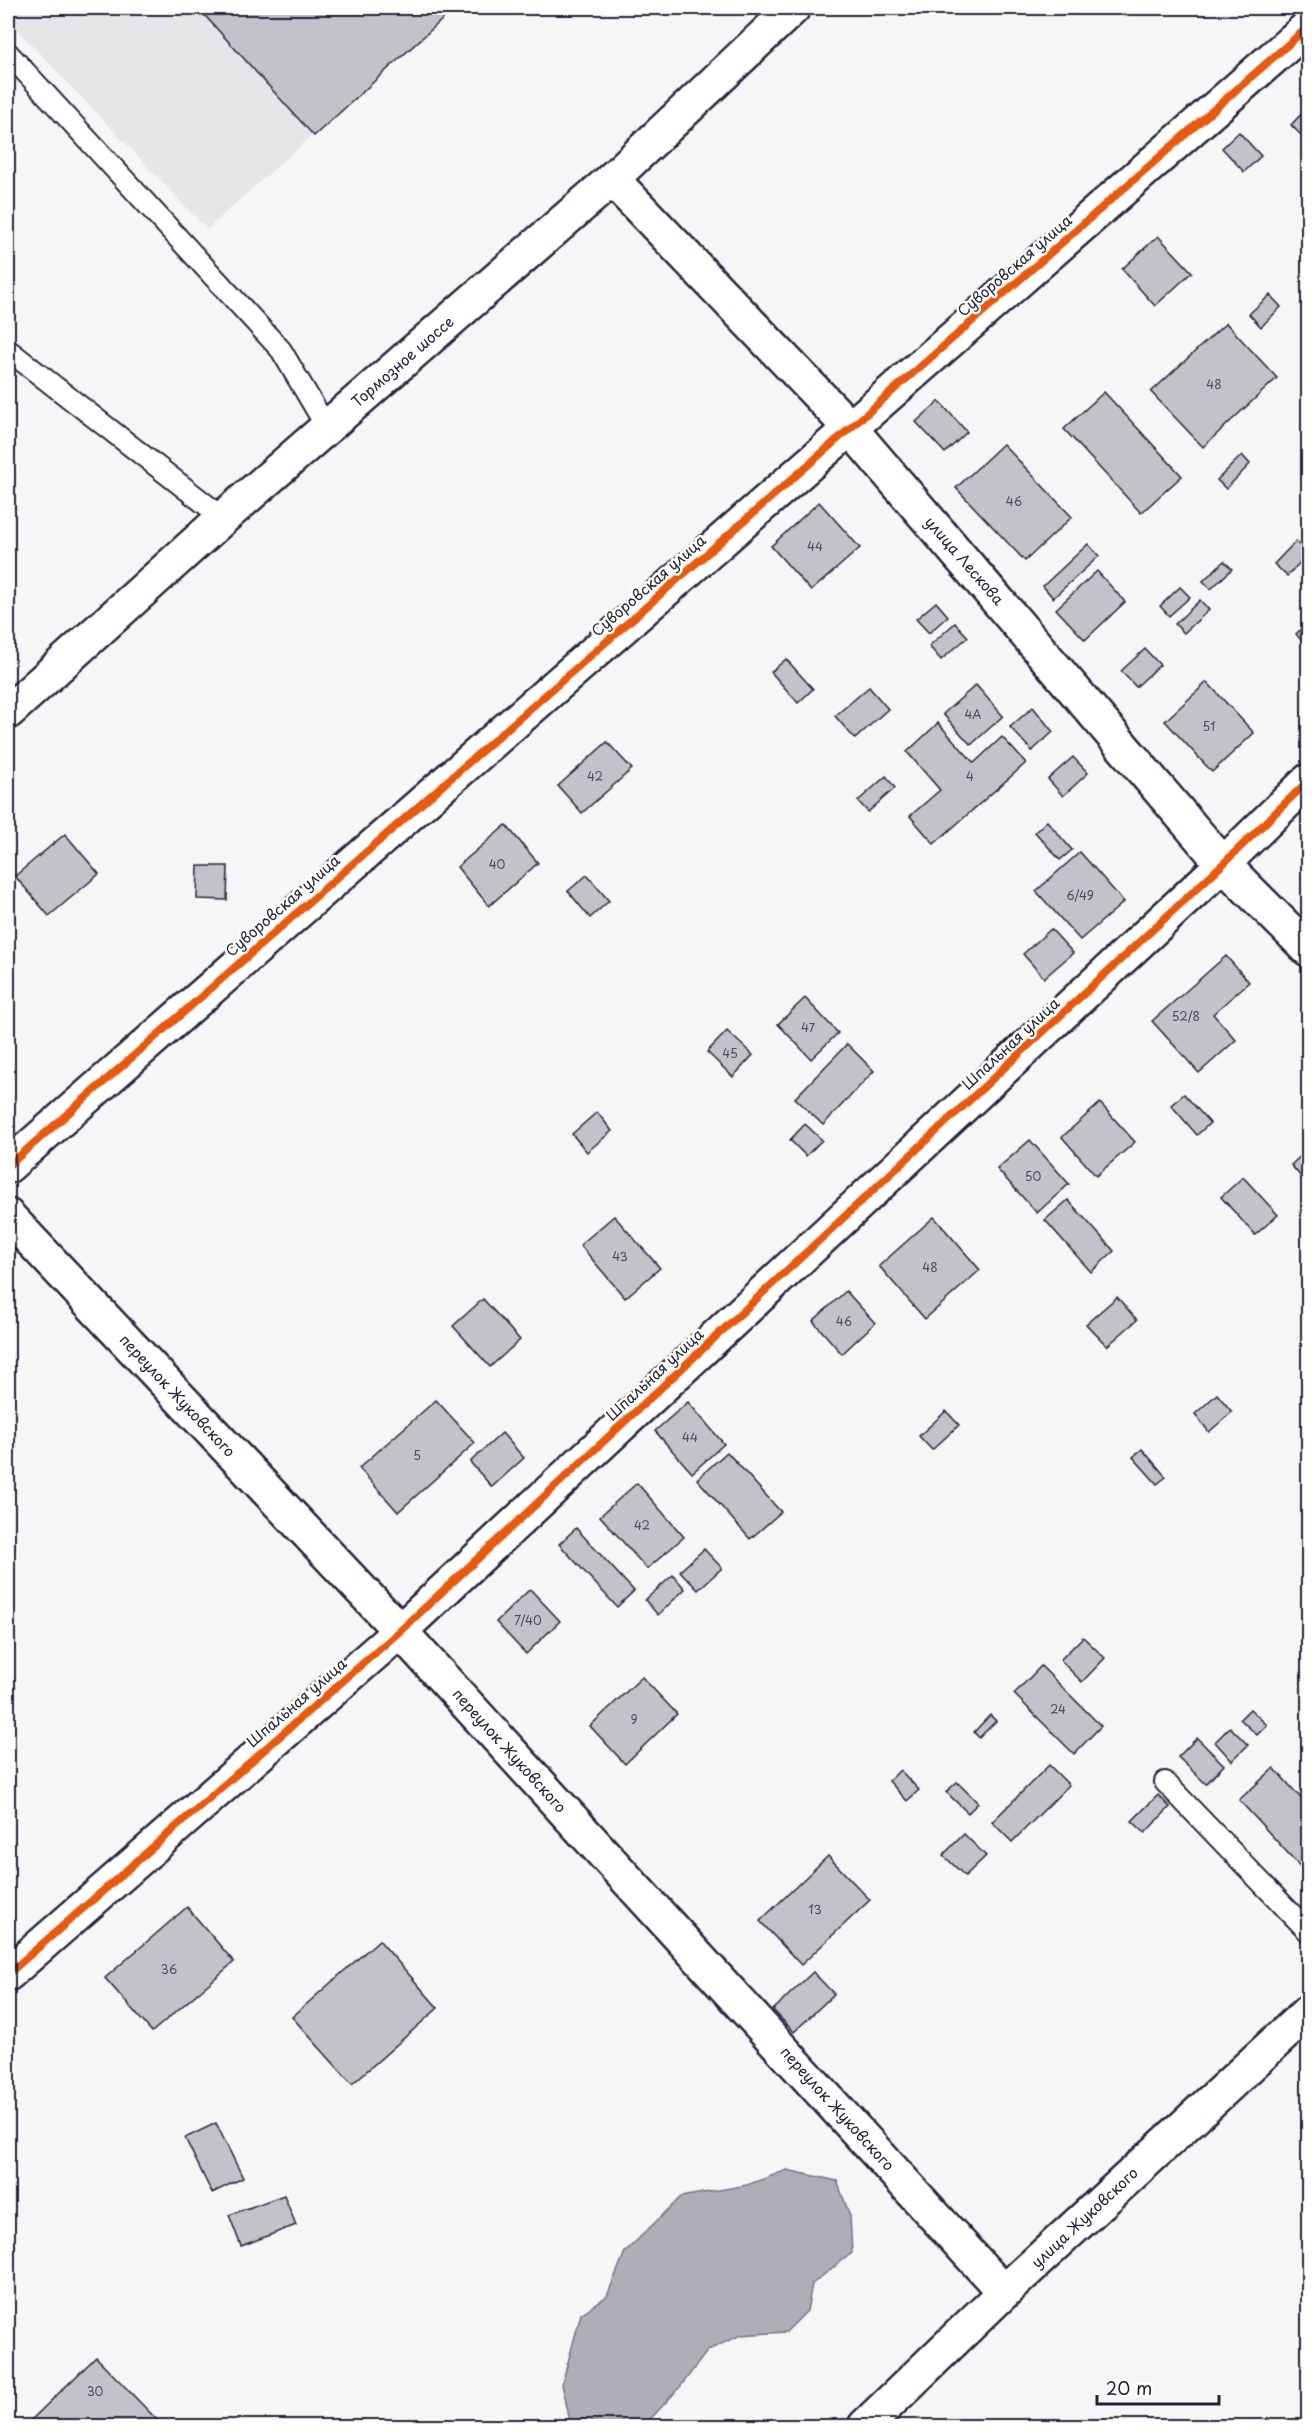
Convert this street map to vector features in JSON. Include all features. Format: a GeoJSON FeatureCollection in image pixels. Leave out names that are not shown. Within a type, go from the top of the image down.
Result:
{"type":"FeatureCollection","features":[{"type":"Feature","properties":{"kind":"street","name":"Тормозное шоссе"},"geometry":{"type":"LineString","coordinates":[[8,712],[223,518],[612,179],[793,8]]}},
{"type":"Feature","properties":{"kind":"street","name":"Суворовская улица"},"geometry":{"type":"LineString","coordinates":[[8,1166],[1308,27]]}},
{"type":"Feature","properties":{"kind":"street","name":"улица Лескова"},"geometry":{"type":"LineString","coordinates":[[612,179],[850,428],[1223,864],[1308,949]]}},
{"type":"Feature","properties":{"kind":"street","name":"Шпальная улица"},"geometry":{"type":"LineString","coordinates":[[8,1974],[400,1632],[1223,864],[1308,781]]}},
{"type":"Feature","properties":{"kind":"street","name":"переулок Жуковского"},"geometry":{"type":"LineString","coordinates":[[8,1216],[400,1632],[1004,2292]]}},
{"type":"Feature","properties":{"kind":"street","name":"улица Жуковского"},"geometry":{"type":"LineString","coordinates":[[865,2427],[1004,2292],[1308,2012]]}},
{"type":"Feature","properties":{"kind":"lane"},"geometry":{"type":"LineString","coordinates":[[8,53],[281,350],[327,428]]}},
{"type":"Feature","properties":{"kind":"lane"},"geometry":{"type":"LineString","coordinates":[[8,350],[223,518]]}},
{"type":"Feature","properties":{"kind":"lane"},"geometry":{"type":"LineString","coordinates":[[1165,1782],[1308,1931]]}},
{"type":"Feature","properties":{"kind":"shaded area"},"geometry":{"type":"Polygon","coordinates":[[[8,8],[455,8],[207,229],[8,20],[8,8]]]}},
{"type":"Feature","properties":{"kind":"shaded area"},"geometry":{"type":"Polygon","coordinates":[[[787,2170],[837,2181],[850,2216],[852,2253],[812,2284],[807,2311],[786,2332],[741,2335],[708,2350],[680,2387],[644,2426],[571,2426],[562,2384],[581,2314],[607,2296],[625,2252],[681,2197],[747,2185],[787,2170]]]}},
{"type":"Feature","properties":{"kind":"building"},"geometry":{"type":"Polygon","coordinates":[[[198,8],[455,8],[314,136],[198,8]]]}},
{"type":"Feature","properties":{"kind":"building"},"geometry":{"type":"Polygon","coordinates":[[[1308,107],[1308,142],[1291,125],[1308,107]]]}},
{"type":"Feature","properties":{"kind":"building"},"geometry":{"type":"Polygon","coordinates":[[[1239,132],[1261,156],[1244,172],[1222,148],[1239,132]]]}},
{"type":"Feature","properties":{"kind":"building"},"geometry":{"type":"Polygon","coordinates":[[[1158,236],[1192,272],[1155,306],[1122,269],[1158,236]]]}},
{"type":"Feature","properties":{"kind":"building"},"geometry":{"type":"Polygon","coordinates":[[[1270,295],[1281,307],[1261,327],[1249,314],[1270,295]]]}},
{"type":"Feature","properties":{"kind":"building"},"geometry":{"type":"Polygon","coordinates":[[[1226,323],[1277,378],[1203,447],[1151,392],[1226,323]]]}},
{"type":"Feature","properties":{"kind":"building"},"geometry":{"type":"Polygon","coordinates":[[[1104,392],[1182,476],[1141,513],[1064,429],[1104,392]]]}},
{"type":"Feature","properties":{"kind":"building"},"geometry":{"type":"Polygon","coordinates":[[[939,401],[967,432],[945,453],[916,422],[939,401]]]}},
{"type":"Feature","properties":{"kind":"building"},"geometry":{"type":"Polygon","coordinates":[[[1003,444],[1072,517],[1025,561],[956,488],[1003,444]]]}},
{"type":"Feature","properties":{"kind":"building"},"geometry":{"type":"Polygon","coordinates":[[[1242,455],[1250,464],[1226,489],[1217,480],[1242,455]]]}},
{"type":"Feature","properties":{"kind":"building"},"geometry":{"type":"Polygon","coordinates":[[[819,502],[860,548],[811,591],[771,546],[819,502]]]}},
{"type":"Feature","properties":{"kind":"building"},"geometry":{"type":"Polygon","coordinates":[[[1296,541],[1308,554],[1287,576],[1274,564],[1296,541]]]}},
{"type":"Feature","properties":{"kind":"building"},"geometry":{"type":"Polygon","coordinates":[[[1088,544],[1099,556],[1053,598],[1043,586],[1088,544]]]}},
{"type":"Feature","properties":{"kind":"building"},"geometry":{"type":"Polygon","coordinates":[[[1224,561],[1232,569],[1211,589],[1203,581],[1224,561]]]}},
{"type":"Feature","properties":{"kind":"building"},"geometry":{"type":"Polygon","coordinates":[[[1097,571],[1125,602],[1085,640],[1056,609],[1097,571]]]}},
{"type":"Feature","properties":{"kind":"building"},"geometry":{"type":"Polygon","coordinates":[[[1180,587],[1190,597],[1169,616],[1160,606],[1180,587]]]}},
{"type":"Feature","properties":{"kind":"building"},"geometry":{"type":"Polygon","coordinates":[[[1200,600],[1209,610],[1184,633],[1175,624],[1200,600]]]}},
{"type":"Feature","properties":{"kind":"building"},"geometry":{"type":"Polygon","coordinates":[[[936,602],[948,616],[929,633],[916,619],[936,602]]]}},
{"type":"Feature","properties":{"kind":"building"},"geometry":{"type":"Polygon","coordinates":[[[1308,622],[1308,648],[1296,634],[1308,622]]]}},
{"type":"Feature","properties":{"kind":"building"},"geometry":{"type":"Polygon","coordinates":[[[955,623],[968,637],[941,660],[929,646],[955,623]]]}},
{"type":"Feature","properties":{"kind":"building"},"geometry":{"type":"Polygon","coordinates":[[[1145,649],[1160,665],[1136,687],[1121,671],[1145,649]]]}},
{"type":"Feature","properties":{"kind":"building"},"geometry":{"type":"Polygon","coordinates":[[[786,659],[813,689],[798,703],[771,672],[786,659]]]}},
{"type":"Feature","properties":{"kind":"building"},"geometry":{"type":"Polygon","coordinates":[[[1207,682],[1254,733],[1212,772],[1165,721],[1207,682]]]}},
{"type":"Feature","properties":{"kind":"building"},"geometry":{"type":"Polygon","coordinates":[[[976,685],[1003,716],[971,745],[943,714],[976,685]]]}},
{"type":"Feature","properties":{"kind":"building"},"geometry":{"type":"Polygon","coordinates":[[[869,687],[888,709],[855,739],[835,716],[869,687]]]}},
{"type":"Feature","properties":{"kind":"building"},"geometry":{"type":"Polygon","coordinates":[[[1033,707],[1053,732],[1032,751],[1010,727],[1033,707]]]}},
{"type":"Feature","properties":{"kind":"building"},"geometry":{"type":"Polygon","coordinates":[[[938,723],[974,763],[1002,737],[1026,763],[934,844],[910,816],[940,790],[907,752],[938,723]]]}},
{"type":"Feature","properties":{"kind":"building"},"geometry":{"type":"Polygon","coordinates":[[[607,742],[632,769],[582,813],[558,786],[607,742]]]}},
{"type":"Feature","properties":{"kind":"building"},"geometry":{"type":"Polygon","coordinates":[[[1073,757],[1088,773],[1063,796],[1048,779],[1073,757]]]}},
{"type":"Feature","properties":{"kind":"building"},"geometry":{"type":"Polygon","coordinates":[[[886,776],[895,788],[868,812],[858,801],[886,776]]]}},
{"type":"Feature","properties":{"kind":"building"},"geometry":{"type":"Polygon","coordinates":[[[1047,821],[1072,850],[1060,860],[1035,832],[1047,821]]]}},
{"type":"Feature","properties":{"kind":"building"},"geometry":{"type":"Polygon","coordinates":[[[506,825],[538,863],[489,906],[457,867],[506,825]]]}},
{"type":"Feature","properties":{"kind":"building"},"geometry":{"type":"Polygon","coordinates":[[[65,834],[99,874],[49,916],[15,876],[65,834]]]}},
{"type":"Feature","properties":{"kind":"building"},"geometry":{"type":"Polygon","coordinates":[[[1080,852],[1124,902],[1080,940],[1036,891],[1080,852]]]}},
{"type":"Feature","properties":{"kind":"building"},"geometry":{"type":"Polygon","coordinates":[[[198,866],[228,866],[227,900],[197,899],[198,866]]]}},
{"type":"Feature","properties":{"kind":"building"},"geometry":{"type":"Polygon","coordinates":[[[587,875],[609,901],[590,918],[568,891],[587,875]]]}},
{"type":"Feature","properties":{"kind":"building"},"geometry":{"type":"Polygon","coordinates":[[[1051,929],[1073,953],[1044,978],[1023,954],[1051,929]]]}},
{"type":"Feature","properties":{"kind":"building"},"geometry":{"type":"Polygon","coordinates":[[[1226,956],[1249,982],[1213,1014],[1236,1040],[1199,1073],[1152,1021],[1226,956]]]}},
{"type":"Feature","properties":{"kind":"building"},"geometry":{"type":"Polygon","coordinates":[[[805,998],[838,1033],[811,1059],[778,1024],[805,998]]]}},
{"type":"Feature","properties":{"kind":"building"},"geometry":{"type":"Polygon","coordinates":[[[727,1031],[753,1055],[733,1077],[707,1052],[727,1031]]]}},
{"type":"Feature","properties":{"kind":"building"},"geometry":{"type":"Polygon","coordinates":[[[847,1044],[874,1071],[823,1125],[795,1098],[847,1044]]]}},
{"type":"Feature","properties":{"kind":"building"},"geometry":{"type":"Polygon","coordinates":[[[1184,1094],[1210,1123],[1197,1135],[1171,1105],[1184,1094]]]}},
{"type":"Feature","properties":{"kind":"building"},"geometry":{"type":"Polygon","coordinates":[[[1100,1103],[1135,1142],[1096,1176],[1062,1137],[1100,1103]]]}},
{"type":"Feature","properties":{"kind":"building"},"geometry":{"type":"Polygon","coordinates":[[[597,1112],[612,1131],[587,1152],[572,1134],[597,1112]]]}},
{"type":"Feature","properties":{"kind":"building"},"geometry":{"type":"Polygon","coordinates":[[[805,1124],[822,1140],[806,1156],[790,1140],[805,1124]]]}},
{"type":"Feature","properties":{"kind":"building"},"geometry":{"type":"Polygon","coordinates":[[[1030,1140],[1069,1184],[1037,1213],[997,1169],[1030,1140]]]}},
{"type":"Feature","properties":{"kind":"building"},"geometry":{"type":"Polygon","coordinates":[[[1308,1149],[1308,1185],[1291,1165],[1308,1149]]]}},
{"type":"Feature","properties":{"kind":"building"},"geometry":{"type":"Polygon","coordinates":[[[1243,1177],[1278,1215],[1255,1235],[1221,1197],[1243,1177]]]}},
{"type":"Feature","properties":{"kind":"building"},"geometry":{"type":"Polygon","coordinates":[[[1068,1200],[1114,1251],[1091,1272],[1045,1220],[1068,1200]]]}},
{"type":"Feature","properties":{"kind":"building"},"geometry":{"type":"Polygon","coordinates":[[[614,1216],[660,1268],[625,1298],[580,1245],[614,1216]]]}},
{"type":"Feature","properties":{"kind":"building"},"geometry":{"type":"Polygon","coordinates":[[[934,1217],[980,1270],[925,1319],[879,1266],[934,1217]]]}},
{"type":"Feature","properties":{"kind":"building"},"geometry":{"type":"Polygon","coordinates":[[[846,1291],[875,1323],[842,1354],[813,1321],[846,1291]]]}},
{"type":"Feature","properties":{"kind":"building"},"geometry":{"type":"Polygon","coordinates":[[[1117,1297],[1137,1320],[1107,1346],[1086,1324],[1117,1297]]]}},
{"type":"Feature","properties":{"kind":"building"},"geometry":{"type":"Polygon","coordinates":[[[483,1299],[520,1340],[490,1367],[453,1326],[483,1299]]]}},
{"type":"Feature","properties":{"kind":"building"},"geometry":{"type":"Polygon","coordinates":[[[1217,1394],[1232,1412],[1209,1432],[1195,1414],[1217,1394]]]}},
{"type":"Feature","properties":{"kind":"building"},"geometry":{"type":"Polygon","coordinates":[[[436,1400],[475,1443],[398,1512],[359,1468],[436,1400]]]}},
{"type":"Feature","properties":{"kind":"building"},"geometry":{"type":"Polygon","coordinates":[[[688,1402],[724,1444],[692,1473],[655,1431],[688,1402]]]}},
{"type":"Feature","properties":{"kind":"building"},"geometry":{"type":"Polygon","coordinates":[[[946,1411],[959,1425],[932,1450],[919,1436],[946,1411]]]}},
{"type":"Feature","properties":{"kind":"building"},"geometry":{"type":"Polygon","coordinates":[[[502,1433],[524,1458],[492,1487],[470,1462],[502,1433]]]}},
{"type":"Feature","properties":{"kind":"building"},"geometry":{"type":"Polygon","coordinates":[[[1142,1449],[1166,1477],[1157,1484],[1133,1457],[1142,1449]]]}},
{"type":"Feature","properties":{"kind":"building"},"geometry":{"type":"Polygon","coordinates":[[[727,1452],[781,1512],[750,1539],[697,1479],[727,1452]]]}},
{"type":"Feature","properties":{"kind":"building"},"geometry":{"type":"Polygon","coordinates":[[[637,1483],[684,1537],[647,1569],[600,1516],[637,1483]]]}},
{"type":"Feature","properties":{"kind":"building"},"geometry":{"type":"Polygon","coordinates":[[[576,1528],[634,1591],[617,1607],[559,1544],[576,1528]]]}},
{"type":"Feature","properties":{"kind":"building"},"geometry":{"type":"Polygon","coordinates":[[[704,1549],[722,1568],[698,1590],[680,1571],[704,1549]]]}},
{"type":"Feature","properties":{"kind":"building"},"geometry":{"type":"Polygon","coordinates":[[[673,1575],[685,1589],[658,1615],[645,1600],[673,1575]]]}},
{"type":"Feature","properties":{"kind":"building"},"geometry":{"type":"Polygon","coordinates":[[[530,1589],[560,1621],[526,1654],[496,1622],[530,1589]]]}},
{"type":"Feature","properties":{"kind":"building"},"geometry":{"type":"Polygon","coordinates":[[[1083,1637],[1105,1658],[1082,1682],[1060,1660],[1083,1637]]]}},
{"type":"Feature","properties":{"kind":"building"},"geometry":{"type":"Polygon","coordinates":[[[1041,1666],[1101,1726],[1074,1754],[1014,1694],[1041,1666]]]}},
{"type":"Feature","properties":{"kind":"building"},"geometry":{"type":"Polygon","coordinates":[[[642,1677],[677,1714],[625,1764],[590,1726],[642,1677]]]}},
{"type":"Feature","properties":{"kind":"building"},"geometry":{"type":"Polygon","coordinates":[[[1250,1709],[1267,1725],[1257,1735],[1240,1719],[1250,1709]]]}},
{"type":"Feature","properties":{"kind":"building"},"geometry":{"type":"Polygon","coordinates":[[[990,1715],[996,1721],[979,1738],[974,1732],[990,1715]]]}},
{"type":"Feature","properties":{"kind":"building"},"geometry":{"type":"Polygon","coordinates":[[[1230,1727],[1248,1745],[1232,1761],[1215,1742],[1230,1727]]]}},
{"type":"Feature","properties":{"kind":"building"},"geometry":{"type":"Polygon","coordinates":[[[1197,1738],[1224,1765],[1206,1784],[1178,1757],[1197,1738]]]}},
{"type":"Feature","properties":{"kind":"building"},"geometry":{"type":"Polygon","coordinates":[[[1049,1765],[1069,1785],[1012,1842],[992,1822],[1049,1765]]]}},
{"type":"Feature","properties":{"kind":"building"},"geometry":{"type":"Polygon","coordinates":[[[1274,1768],[1308,1806],[1308,1875],[1239,1800],[1274,1768]]]}},
{"type":"Feature","properties":{"kind":"building"},"geometry":{"type":"Polygon","coordinates":[[[900,1770],[919,1790],[907,1801],[889,1781],[900,1770]]]}},
{"type":"Feature","properties":{"kind":"building"},"geometry":{"type":"Polygon","coordinates":[[[957,1782],[978,1803],[968,1813],[946,1792],[957,1782]]]}},
{"type":"Feature","properties":{"kind":"building"},"geometry":{"type":"Polygon","coordinates":[[[1158,1795],[1170,1807],[1145,1833],[1132,1821],[1158,1795]]]}},
{"type":"Feature","properties":{"kind":"building"},"geometry":{"type":"Polygon","coordinates":[[[964,1834],[986,1856],[965,1876],[943,1855],[964,1834]]]}},
{"type":"Feature","properties":{"kind":"building"},"geometry":{"type":"Polygon","coordinates":[[[828,1856],[870,1900],[801,1965],[760,1921],[828,1856]]]}},
{"type":"Feature","properties":{"kind":"building"},"geometry":{"type":"Polygon","coordinates":[[[187,1907],[234,1962],[152,2032],[105,1978],[187,1907]]]}},
{"type":"Feature","properties":{"kind":"building"},"geometry":{"type":"Polygon","coordinates":[[[379,1940],[438,2008],[352,2084],[292,2017],[379,1940]]]}},
{"type":"Feature","properties":{"kind":"building"},"geometry":{"type":"Polygon","coordinates":[[[813,1972],[834,1994],[794,2032],[773,2010],[813,1972]]]}},
{"type":"Feature","properties":{"kind":"building"},"geometry":{"type":"Polygon","coordinates":[[[216,2123],[243,2178],[212,2193],[185,2138],[216,2123]]]}},
{"type":"Feature","properties":{"kind":"building"},"geometry":{"type":"Polygon","coordinates":[[[284,2195],[296,2225],[241,2246],[229,2215],[284,2195]]]}},
{"type":"Feature","properties":{"kind":"building"},"geometry":{"type":"Polygon","coordinates":[[[96,2357],[163,2426],[25,2426],[96,2357]]]}},
{"type":"Feature","properties":{"kind":"cycle path"},"geometry":{"type":"LineString","coordinates":[[8,1166],[1308,27]]}},
{"type":"Feature","properties":{"kind":"cycle path"},"geometry":{"type":"LineString","coordinates":[[8,1974],[400,1631],[1223,864],[1308,781]]}}]}
